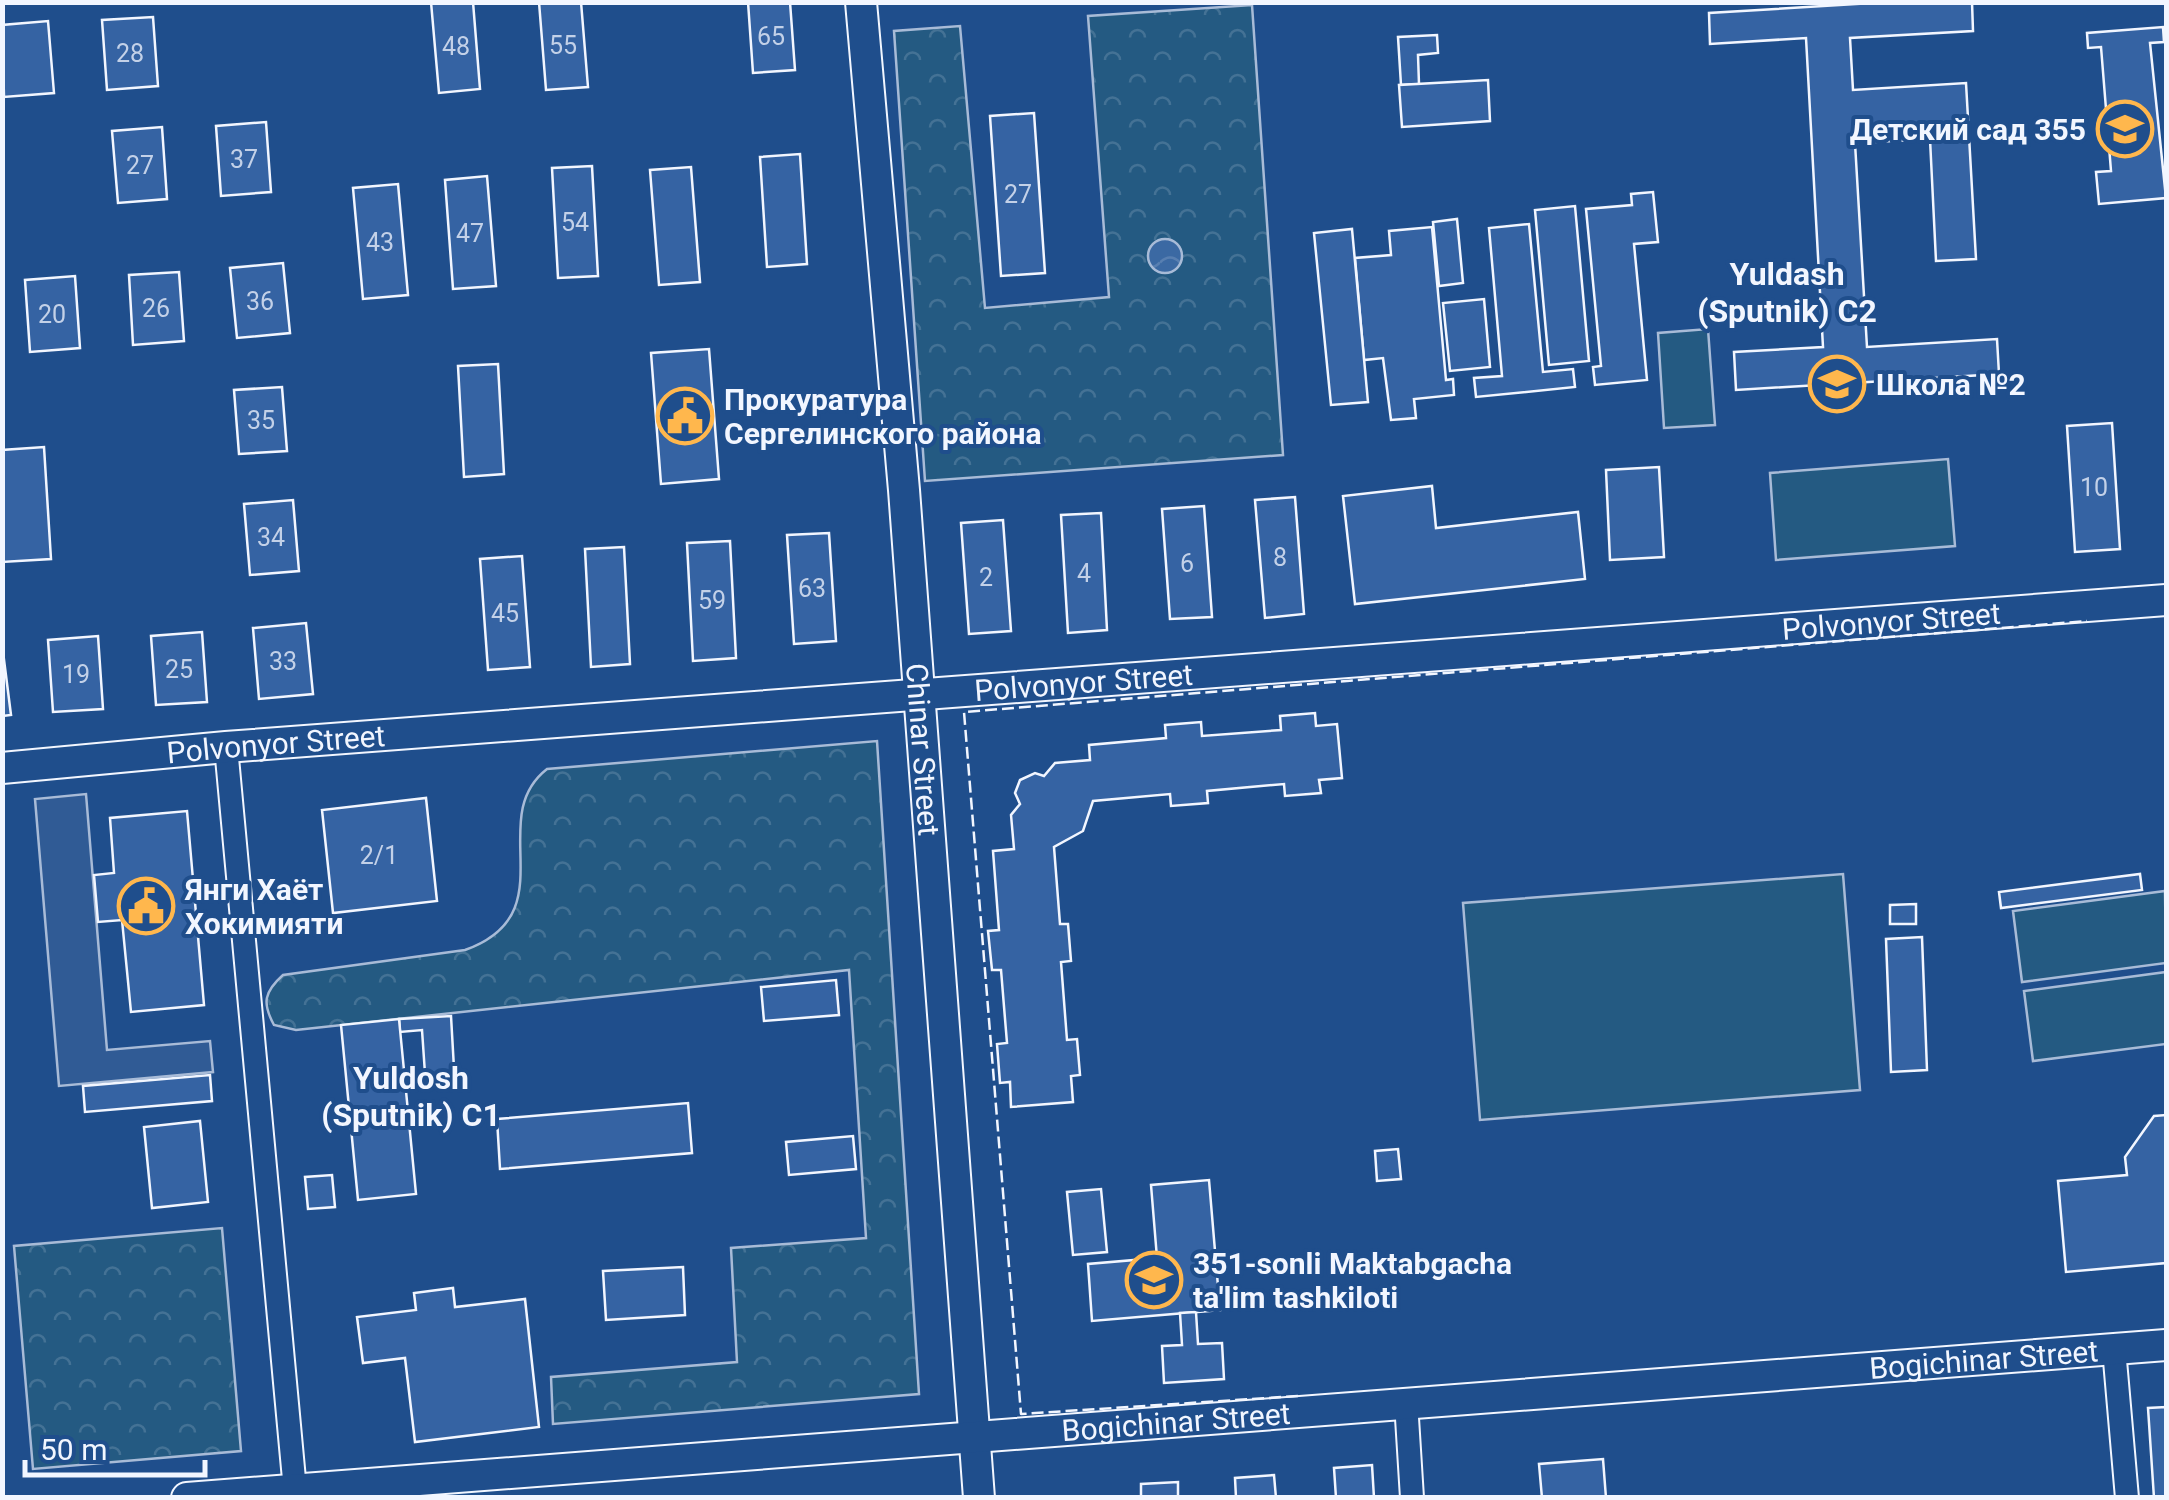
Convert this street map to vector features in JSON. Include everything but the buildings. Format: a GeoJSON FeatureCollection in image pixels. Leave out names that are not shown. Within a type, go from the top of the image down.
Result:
{"type":"FeatureCollection","features":[{"type":"Feature","properties":{"kind":"street","name":"Chinar Street"},"geometry":{"type":"LineString","coordinates":[[861,2],[978,1498]]}},
{"type":"Feature","properties":{"kind":"street","name":"Polvonyor Street"},"geometry":{"type":"LineString","coordinates":[[2,768],[226,747],[2166,600]]}},
{"type":"Feature","properties":{"kind":"street"},"geometry":{"type":"LineString","coordinates":[[226,747],[295,1490]]}},
{"type":"Feature","properties":{"kind":"street","name":"Bogichinar Street"},"geometry":{"type":"LineString","coordinates":[[187,1498],[2166,1345]]}},
{"type":"Feature","properties":{"kind":"street"},"geometry":{"type":"LineString","coordinates":[[2114,1349],[2127,1498]]}},
{"type":"Feature","properties":{"kind":"street"},"geometry":{"type":"LineString","coordinates":[[1406,1402],[1412,1498]]}},
{"type":"Feature","properties":{"kind":"green space"},"geometry":{"type":"Polygon","coordinates":[[[1252,5],[1283,455],[925,481],[894,31],[960,26],[985,308],[1109,297],[1088,16],[1252,5]]]}},
{"type":"Feature","properties":{"kind":"green space"},"geometry":{"type":"Polygon","coordinates":[[[1708,329],[1715,425],[1664,428],[1658,333],[1708,329]]]}},
{"type":"Feature","properties":{"kind":"green space"},"geometry":{"type":"Polygon","coordinates":[[[1948,459],[1955,546],[1776,560],[1770,473],[1948,459]]]}},
{"type":"Feature","properties":{"kind":"green space"},"geometry":{"type":"Polygon","coordinates":[[[877,741],[919,1394],[553,1424],[551,1377],[737,1362],[731,1248],[866,1238],[849,970],[296,1030],[274,1025],[267,1004],[269,992],[283,975],[465,950],[495,934],[512,913],[519,890],[522,813],[529,790],[547,769],[877,741]]]}},
{"type":"Feature","properties":{"kind":"green space"},"geometry":{"type":"Polygon","coordinates":[[[1843,874],[1860,1090],[1480,1120],[1463,903],[1843,874]]]}},
{"type":"Feature","properties":{"kind":"green space"},"geometry":{"type":"Polygon","coordinates":[[[2165,891],[2166,963],[2022,982],[2013,911],[2165,891]]]}},
{"type":"Feature","properties":{"kind":"green space"},"geometry":{"type":"Polygon","coordinates":[[[2166,972],[2166,1044],[2033,1061],[2024,991],[2166,972]]]}},
{"type":"Feature","properties":{"kind":"green space"},"geometry":{"type":"Polygon","coordinates":[[[222,1228],[241,1451],[33,1469],[14,1246],[222,1228]]]}},
{"type":"Feature","properties":{"kind":"shaded area"},"geometry":{"type":"Polygon","coordinates":[[[86,794],[107,1050],[210,1041],[213,1072],[59,1086],[35,799],[86,794]]]}},
{"type":"Feature","properties":{"kind":"water"},"geometry":{"type":"Polygon","coordinates":[[[1165,239],[1177,244],[1182,256],[1177,268],[1165,273],[1153,268],[1148,256],[1153,244],[1165,239]]]}},
{"type":"Feature","properties":{"kind":"fence"},"geometry":{"type":"LineString","coordinates":[[1298,1396],[1021,1414],[964,712],[2087,621]]}},
{"type":"Feature","properties":{"kind":"place","name":"Детский сад 355"},"geometry":{"type":"Point","coordinates":[2125,129]}},
{"type":"Feature","properties":{"kind":"place","name":"Школа №2"},"geometry":{"type":"Point","coordinates":[1837,384]}},
{"type":"Feature","properties":{"kind":"place","name":"Прокуратура Сергелинского района"},"geometry":{"type":"Point","coordinates":[685,416]}},
{"type":"Feature","properties":{"kind":"place","name":"Янги Хаёт Хокимияти"},"geometry":{"type":"Point","coordinates":[146,906]}},
{"type":"Feature","properties":{"kind":"place","name":"351-sonli Maktabgacha ta'lim tashkiloti"},"geometry":{"type":"Point","coordinates":[1154,1280]}},
{"type":"Feature","properties":{"kind":"district","name":"Yuldash (Sputnik) C2"},"geometry":{"type":"Point","coordinates":[1787,292]}},
{"type":"Feature","properties":{"kind":"district","name":"Yuldosh (Sputnik) C1"},"geometry":{"type":"Point","coordinates":[411,1096]}}]}
